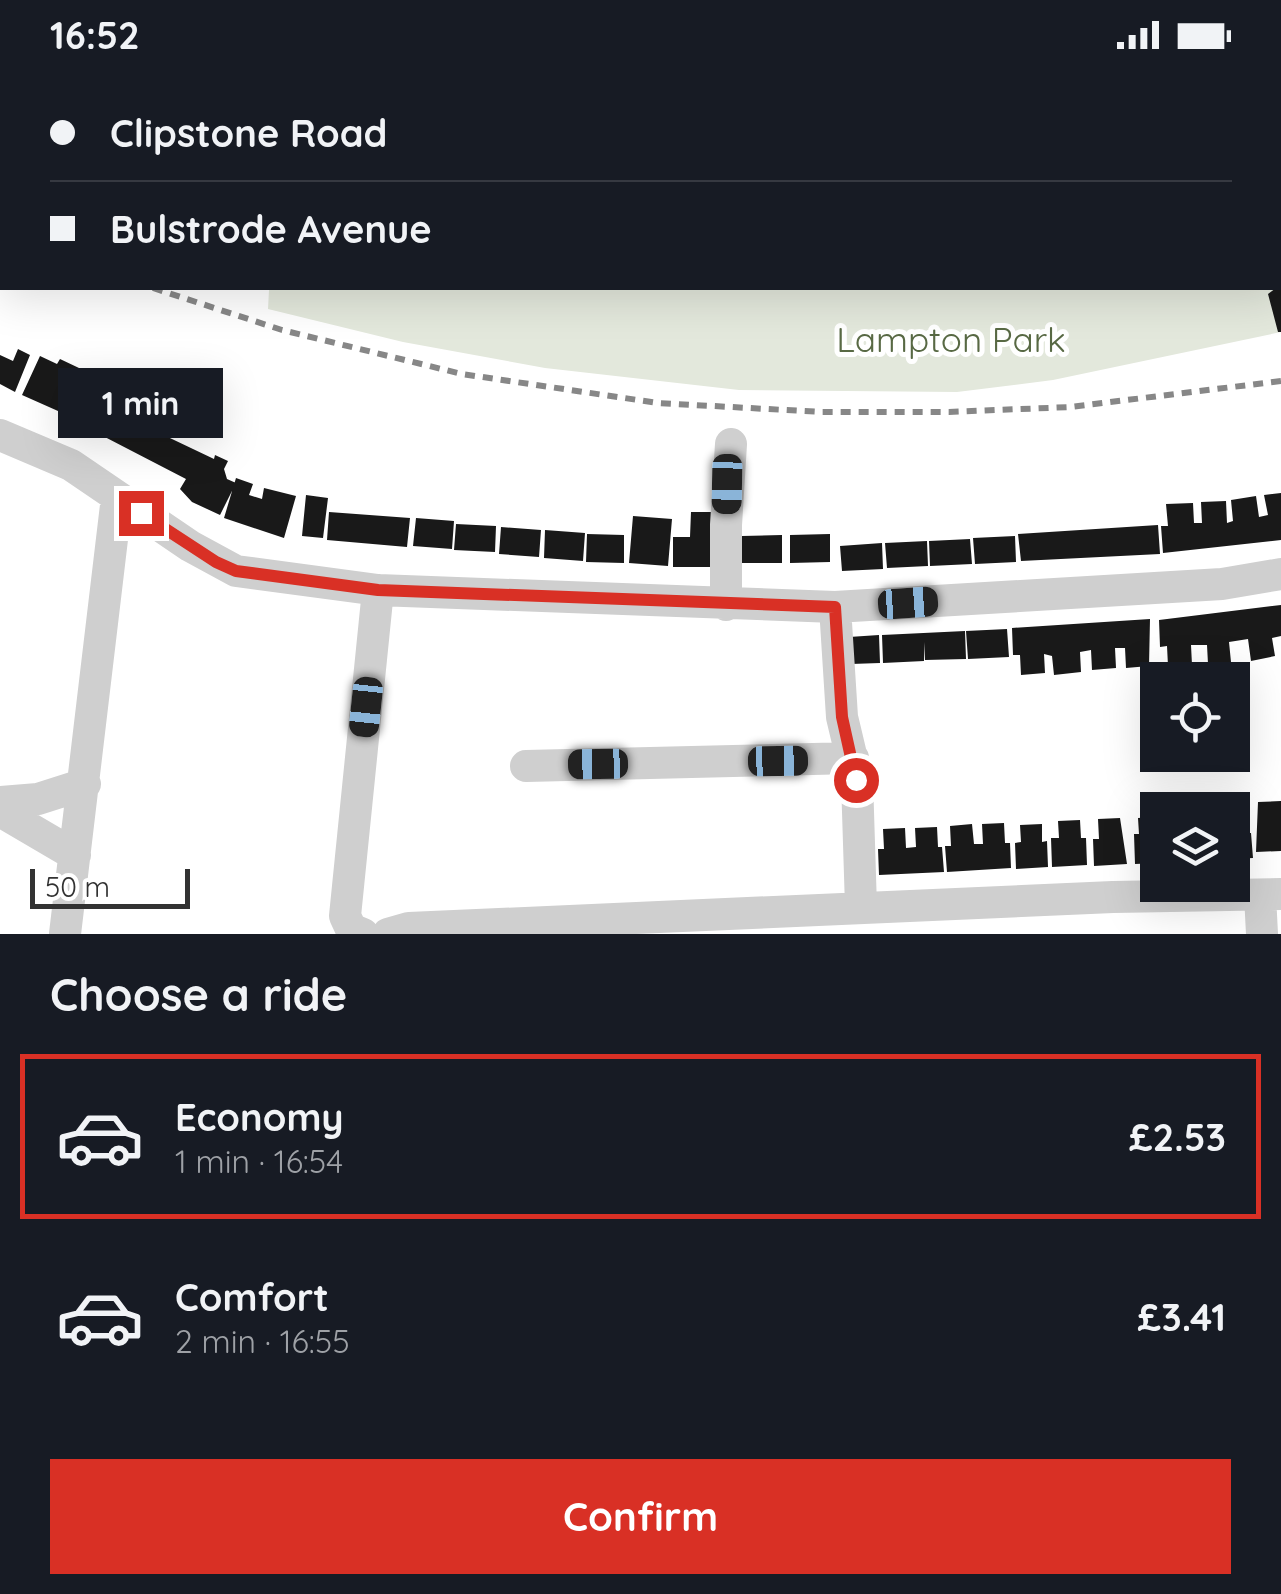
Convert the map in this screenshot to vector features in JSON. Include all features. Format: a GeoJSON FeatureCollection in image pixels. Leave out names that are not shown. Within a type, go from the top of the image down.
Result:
{"type":"FeatureCollection","features":[{"type":"Feature","properties":{"kind":"street"},"geometry":{"type":"LineString","coordinates":[[0,435],[71,465],[190,546],[236,571],[378,590],[835,607],[1222,584],[1281,574]]}},
{"type":"Feature","properties":{"kind":"street"},"geometry":{"type":"LineString","coordinates":[[726,605],[731,444]]}},
{"type":"Feature","properties":{"kind":"street"},"geometry":{"type":"LineString","coordinates":[[65,934],[116,496]]}},
{"type":"Feature","properties":{"kind":"street"},"geometry":{"type":"LineString","coordinates":[[364,934],[350,929],[345,916],[378,590]]}},
{"type":"Feature","properties":{"kind":"street"},"geometry":{"type":"LineString","coordinates":[[835,607],[842,717],[856,780],[854,916]]}},
{"type":"Feature","properties":{"kind":"street"},"geometry":{"type":"LineString","coordinates":[[526,766],[853,758]]}},
{"type":"Feature","properties":{"kind":"street"},"geometry":{"type":"LineString","coordinates":[[0,802],[38,798],[85,784]]}},
{"type":"Feature","properties":{"kind":"street"},"geometry":{"type":"LineString","coordinates":[[0,811],[76,855]]}},
{"type":"Feature","properties":{"kind":"street"},"geometry":{"type":"LineString","coordinates":[[388,934],[409,928],[854,916],[1270,894],[1262,934]]}},
{"type":"Feature","properties":{"kind":"green space","name":"Lampton Park"},"geometry":{"type":"Polygon","coordinates":[[[269,290],[1281,290],[1281,332],[1053,380],[957,392],[739,390],[545,368],[403,342],[268,309],[269,290]]]}},
{"type":"Feature","properties":{"kind":"building"},"geometry":{"type":"Polygon","coordinates":[[[1281,290],[1281,332],[1278,332],[1268,294],[1281,290]]]}},
{"type":"Feature","properties":{"kind":"building"},"geometry":{"type":"Polygon","coordinates":[[[18,349],[30,355],[15,392],[0,384],[0,355],[13,361],[18,349]]]}},
{"type":"Feature","properties":{"kind":"building"},"geometry":{"type":"Polygon","coordinates":[[[40,356],[57,364],[60,359],[79,368],[58,411],[22,395],[40,356]]]}},
{"type":"Feature","properties":{"kind":"building"},"geometry":{"type":"Polygon","coordinates":[[[80,372],[98,380],[96,385],[114,394],[96,430],[62,413],[80,372]]]}},
{"type":"Feature","properties":{"kind":"building"},"geometry":{"type":"Polygon","coordinates":[[[133,407],[156,420],[151,429],[214,459],[215,455],[228,461],[224,469],[227,479],[236,483],[220,515],[192,502],[180,489],[186,479],[101,435],[114,408],[133,416],[133,407]]]}},
{"type":"Feature","properties":{"kind":"building"},"geometry":{"type":"Polygon","coordinates":[[[236,478],[253,484],[249,495],[262,499],[264,488],[296,496],[284,538],[224,518],[236,478]]]}},
{"type":"Feature","properties":{"kind":"building"},"geometry":{"type":"Polygon","coordinates":[[[1281,493],[1281,540],[1163,553],[1161,526],[1168,526],[1166,504],[1193,503],[1194,523],[1202,523],[1201,502],[1226,501],[1227,523],[1233,521],[1231,500],[1256,496],[1259,517],[1268,515],[1264,495],[1281,493]]]}},
{"type":"Feature","properties":{"kind":"building"},"geometry":{"type":"Polygon","coordinates":[[[306,495],[328,498],[323,538],[302,536],[306,495]]]}},
{"type":"Feature","properties":{"kind":"building"},"geometry":{"type":"Polygon","coordinates":[[[329,512],[410,518],[407,547],[327,540],[329,512]]]}},
{"type":"Feature","properties":{"kind":"building"},"geometry":{"type":"Polygon","coordinates":[[[691,512],[717,512],[716,567],[673,567],[673,537],[690,537],[691,512]]]}},
{"type":"Feature","properties":{"kind":"building"},"geometry":{"type":"Polygon","coordinates":[[[633,516],[672,519],[668,566],[629,563],[633,516]]]}},
{"type":"Feature","properties":{"kind":"building"},"geometry":{"type":"Polygon","coordinates":[[[416,518],[454,521],[452,549],[413,546],[416,518]]]}},
{"type":"Feature","properties":{"kind":"building"},"geometry":{"type":"Polygon","coordinates":[[[456,524],[496,526],[495,552],[454,550],[456,524]]]}},
{"type":"Feature","properties":{"kind":"building"},"geometry":{"type":"Polygon","coordinates":[[[1158,525],[1160,554],[1021,561],[1018,534],[1158,525]]]}},
{"type":"Feature","properties":{"kind":"building"},"geometry":{"type":"Polygon","coordinates":[[[501,527],[541,530],[539,557],[499,554],[501,527]]]}},
{"type":"Feature","properties":{"kind":"building"},"geometry":{"type":"Polygon","coordinates":[[[545,530],[585,533],[583,561],[544,558],[545,530]]]}},
{"type":"Feature","properties":{"kind":"building"},"geometry":{"type":"Polygon","coordinates":[[[587,534],[624,535],[624,563],[586,562],[587,534]]]}},
{"type":"Feature","properties":{"kind":"building"},"geometry":{"type":"Polygon","coordinates":[[[830,534],[830,562],[790,563],[790,535],[830,534]]]}},
{"type":"Feature","properties":{"kind":"building"},"geometry":{"type":"Polygon","coordinates":[[[782,535],[782,563],[742,563],[742,536],[782,535]]]}},
{"type":"Feature","properties":{"kind":"building"},"geometry":{"type":"Polygon","coordinates":[[[1015,536],[1016,562],[975,564],[973,538],[1015,536]]]}},
{"type":"Feature","properties":{"kind":"building"},"geometry":{"type":"Polygon","coordinates":[[[970,539],[972,564],[930,566],[929,541],[970,539]]]}},
{"type":"Feature","properties":{"kind":"building"},"geometry":{"type":"Polygon","coordinates":[[[927,541],[928,566],[887,568],[885,543],[927,541]]]}},
{"type":"Feature","properties":{"kind":"building"},"geometry":{"type":"Polygon","coordinates":[[[882,543],[883,569],[842,571],[840,546],[882,543]]]}},
{"type":"Feature","properties":{"kind":"building"},"geometry":{"type":"Polygon","coordinates":[[[1281,605],[1281,636],[1272,638],[1275,656],[1251,661],[1248,639],[1229,642],[1231,662],[1208,662],[1207,645],[1191,645],[1192,662],[1168,662],[1167,646],[1160,647],[1159,620],[1281,605]]]}},
{"type":"Feature","properties":{"kind":"building"},"geometry":{"type":"Polygon","coordinates":[[[1150,619],[1149,662],[1126,668],[1125,648],[1115,648],[1116,668],[1092,670],[1091,650],[1080,652],[1081,672],[1054,675],[1052,656],[1044,654],[1045,673],[1021,675],[1020,655],[1013,655],[1012,628],[1150,619]]]}},
{"type":"Feature","properties":{"kind":"building"},"geometry":{"type":"Polygon","coordinates":[[[1007,629],[1009,657],[968,659],[966,631],[1007,629]]]}},
{"type":"Feature","properties":{"kind":"building"},"geometry":{"type":"Polygon","coordinates":[[[965,631],[966,659],[925,660],[924,642],[924,661],[883,663],[882,635],[965,631]]]}},
{"type":"Feature","properties":{"kind":"building"},"geometry":{"type":"Polygon","coordinates":[[[879,635],[880,663],[851,664],[849,637],[879,635]]]}},
{"type":"Feature","properties":{"kind":"building"},"geometry":{"type":"Polygon","coordinates":[[[1281,801],[1281,851],[1256,852],[1258,802],[1281,801]]]}},
{"type":"Feature","properties":{"kind":"building"},"geometry":{"type":"Polygon","coordinates":[[[1120,818],[1127,864],[1094,866],[1093,839],[1099,839],[1098,819],[1120,818]]]}},
{"type":"Feature","properties":{"kind":"building"},"geometry":{"type":"Polygon","coordinates":[[[1140,818],[1140,864],[1135,864],[1134,834],[1139,834],[1140,818]]]}},
{"type":"Feature","properties":{"kind":"building"},"geometry":{"type":"Polygon","coordinates":[[[1080,820],[1081,838],[1086,838],[1087,865],[1052,867],[1051,838],[1059,838],[1058,821],[1080,820]]]}},
{"type":"Feature","properties":{"kind":"building"},"geometry":{"type":"Polygon","coordinates":[[[1004,823],[1011,868],[947,872],[945,846],[951,846],[950,826],[972,824],[974,844],[983,844],[982,824],[1004,823]]]}},
{"type":"Feature","properties":{"kind":"building"},"geometry":{"type":"Polygon","coordinates":[[[1042,824],[1048,867],[1016,869],[1015,843],[1021,842],[1020,825],[1042,824]]]}},
{"type":"Feature","properties":{"kind":"building"},"geometry":{"type":"Polygon","coordinates":[[[937,827],[944,872],[879,875],[878,849],[884,849],[883,829],[905,828],[906,848],[916,847],[915,828],[937,827]]]}},
{"type":"Feature","properties":{"kind":"railway"},"geometry":{"type":"LineString","coordinates":[[159,290],[282,330],[462,374],[658,403],[822,412],[949,412],[1070,407],[1281,381]]}},
{"type":"Feature","properties":{"kind":"route"},"geometry":{"type":"LineString","coordinates":[[141,513],[236,571],[378,590],[835,607],[842,717],[856,780]]}}]}
